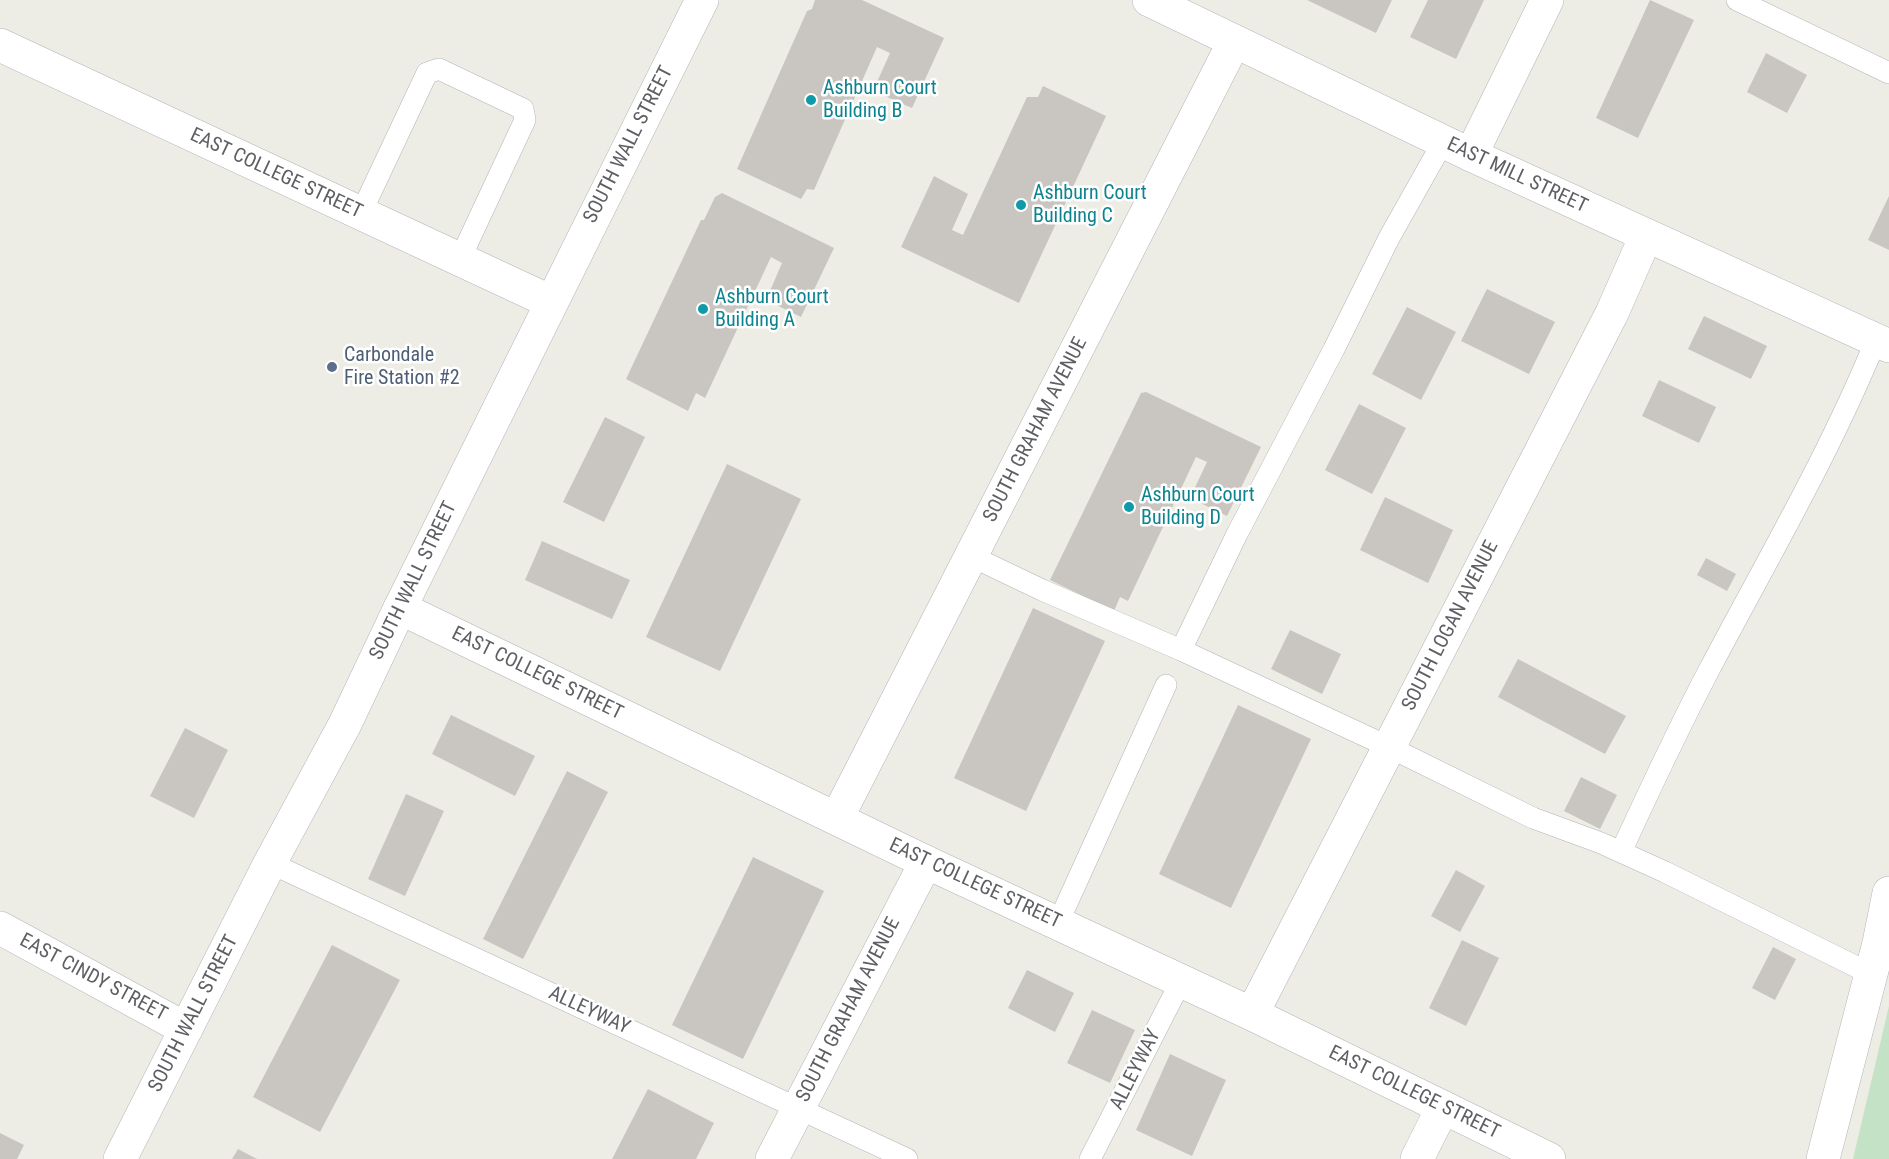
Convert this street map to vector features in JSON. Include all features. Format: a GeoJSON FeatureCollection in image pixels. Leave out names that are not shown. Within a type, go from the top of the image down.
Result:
{"type":"FeatureCollection","features":[{"type":"Feature","properties":{"kind":"street","name":"SOUTH WALL STREET"},"geometry":{"type":"LineString","coordinates":[[120,1159],[270,863],[345,724],[400,608],[702,0]]}},
{"type":"Feature","properties":{"kind":"street","name":"EAST MILL STREET"},"geometry":{"type":"LineString","coordinates":[[1149,0],[1457,148],[1882,343]]}},
{"type":"Feature","properties":{"kind":"street"},"geometry":{"type":"LineString","coordinates":[[1457,148],[1547,0]]}},
{"type":"Feature","properties":{"kind":"street","name":"SOUTH GRAHAM AVENUE"},"geometry":{"type":"LineString","coordinates":[[837,818],[1234,42]]}},
{"type":"Feature","properties":{"kind":"street","name":"EAST COLLEGE STREET"},"geometry":{"type":"LineString","coordinates":[[0,45],[551,302]]}},
{"type":"Feature","properties":{"kind":"street","name":"SOUTH LOGAN AVENUE"},"geometry":{"type":"LineString","coordinates":[[1252,1014],[1611,313],[1646,236]]}},
{"type":"Feature","properties":{"kind":"street","name":"EAST COLLEGE STREET"},"geometry":{"type":"LineString","coordinates":[[400,608],[926,862],[1252,1014],[1549,1159]]}},
{"type":"Feature","properties":{"kind":"street","name":"SOUTH GRAHAM AVENUE"},"geometry":{"type":"LineString","coordinates":[[772,1159],[926,862]]}},
{"type":"Feature","properties":{"kind":"street"},"geometry":{"type":"LineString","coordinates":[[1823,1159],[1880,943],[1889,893]]}},
{"type":"Feature","properties":{"kind":"street","name":"EAST CINDY STREET"},"geometry":{"type":"LineString","coordinates":[[0,928],[186,1029]]}},
{"type":"Feature","properties":{"kind":"street"},"geometry":{"type":"LineString","coordinates":[[1417,1159],[1443,1107]]}},
{"type":"Feature","properties":{"kind":"lane"},"geometry":{"type":"LineString","coordinates":[[1737,0],[1889,73]]}},
{"type":"Feature","properties":{"kind":"lane"},"geometry":{"type":"LineString","coordinates":[[361,213],[427,73],[439,69],[523,109],[525,120],[460,259]]}},
{"type":"Feature","properties":{"kind":"lane"},"geometry":{"type":"LineString","coordinates":[[1181,650],[1237,534],[1389,238],[1457,148]]}},
{"type":"Feature","properties":{"kind":"lane"},"geometry":{"type":"LineString","coordinates":[[1621,852],[1707,673],[1882,343]]}},
{"type":"Feature","properties":{"kind":"lane"},"geometry":{"type":"LineString","coordinates":[[971,556],[1042,590],[1181,650],[1389,747],[1533,818],[1621,852],[1871,974]]}},
{"type":"Feature","properties":{"kind":"lane"},"geometry":{"type":"LineString","coordinates":[[1058,923],[1166,685]]}},
{"type":"Feature","properties":{"kind":"lane","name":"ALLEYWAY"},"geometry":{"type":"LineString","coordinates":[[270,863],[908,1159]]}},
{"type":"Feature","properties":{"kind":"lane","name":"ALLEYWAY"},"geometry":{"type":"LineString","coordinates":[[1090,1159],[1181,981]]}},
{"type":"Feature","properties":{"kind":"green space"},"geometry":{"type":"Polygon","coordinates":[[[1889,1006],[1889,1159],[1853,1159],[1889,1006]]]}},
{"type":"Feature","properties":{"kind":"building","name":"Ashburn Court Building B"},"geometry":{"type":"Polygon","coordinates":[[[815,0],[862,0],[944,38],[912,108],[873,91],[890,53],[877,47],[814,190],[807,189],[801,199],[737,169],[807,11],[812,9],[815,0]]]}},
{"type":"Feature","properties":{"kind":"building"},"geometry":{"type":"Polygon","coordinates":[[[1307,0],[1392,0],[1376,33],[1307,0]]]}},
{"type":"Feature","properties":{"kind":"building"},"geometry":{"type":"Polygon","coordinates":[[[1428,0],[1484,0],[1456,59],[1410,37],[1428,0]]]}},
{"type":"Feature","properties":{"kind":"building"},"geometry":{"type":"Polygon","coordinates":[[[1650,0],[1694,20],[1638,138],[1596,118],[1650,0]]]}},
{"type":"Feature","properties":{"kind":"building"},"geometry":{"type":"Polygon","coordinates":[[[1766,53],[1807,75],[1787,113],[1747,92],[1766,53]]]}},
{"type":"Feature","properties":{"kind":"building","name":"Ashburn Court Building C"},"geometry":{"type":"Polygon","coordinates":[[[1043,86],[1106,116],[1019,303],[901,247],[934,176],[968,194],[952,230],[963,235],[1027,97],[1038,97],[1043,86]]]}},
{"type":"Feature","properties":{"kind":"building","name":"Ashburn Court Building A"},"geometry":{"type":"Polygon","coordinates":[[[722,193],[834,248],[801,317],[766,300],[782,263],[771,257],[705,398],[696,393],[688,411],[626,379],[701,220],[704,220],[715,197],[722,193]]]}},
{"type":"Feature","properties":{"kind":"building"},"geometry":{"type":"Polygon","coordinates":[[[1889,196],[1889,250],[1868,240],[1889,196]]]}},
{"type":"Feature","properties":{"kind":"building"},"geometry":{"type":"Polygon","coordinates":[[[1487,289],[1555,322],[1529,374],[1461,341],[1487,289]]]}},
{"type":"Feature","properties":{"kind":"building"},"geometry":{"type":"Polygon","coordinates":[[[1407,307],[1456,332],[1421,400],[1372,374],[1407,307]]]}},
{"type":"Feature","properties":{"kind":"building"},"geometry":{"type":"Polygon","coordinates":[[[1704,316],[1767,346],[1751,379],[1688,349],[1704,316]]]}},
{"type":"Feature","properties":{"kind":"building"},"geometry":{"type":"Polygon","coordinates":[[[1659,380],[1716,407],[1699,443],[1642,416],[1659,380]]]}},
{"type":"Feature","properties":{"kind":"building","name":"Ashburn Court Building D"},"geometry":{"type":"Polygon","coordinates":[[[1146,392],[1261,447],[1227,516],[1190,498],[1207,462],[1196,457],[1128,601],[1120,597],[1114,611],[1050,580],[1141,393],[1146,392]]]}},
{"type":"Feature","properties":{"kind":"building"},"geometry":{"type":"Polygon","coordinates":[[[1359,404],[1406,428],[1372,494],[1325,470],[1359,404]]]}},
{"type":"Feature","properties":{"kind":"building"},"geometry":{"type":"Polygon","coordinates":[[[605,417],[645,437],[604,522],[563,502],[605,417]]]}},
{"type":"Feature","properties":{"kind":"building"},"geometry":{"type":"Polygon","coordinates":[[[727,464],[801,499],[720,671],[646,637],[727,464]]]}},
{"type":"Feature","properties":{"kind":"building"},"geometry":{"type":"Polygon","coordinates":[[[1385,497],[1453,530],[1428,583],[1360,550],[1385,497]]]}},
{"type":"Feature","properties":{"kind":"building"},"geometry":{"type":"Polygon","coordinates":[[[542,541],[630,580],[612,619],[525,580],[542,541]]]}},
{"type":"Feature","properties":{"kind":"building"},"geometry":{"type":"Polygon","coordinates":[[[1706,558],[1736,574],[1727,591],[1697,575],[1706,558]]]}},
{"type":"Feature","properties":{"kind":"building"},"geometry":{"type":"Polygon","coordinates":[[[1033,608],[1105,641],[1026,811],[954,778],[1033,608]]]}},
{"type":"Feature","properties":{"kind":"building"},"geometry":{"type":"Polygon","coordinates":[[[1290,630],[1341,654],[1322,694],[1271,669],[1290,630]]]}},
{"type":"Feature","properties":{"kind":"building"},"geometry":{"type":"Polygon","coordinates":[[[1518,659],[1626,716],[1605,754],[1498,697],[1518,659]]]}},
{"type":"Feature","properties":{"kind":"building"},"geometry":{"type":"Polygon","coordinates":[[[1238,705],[1311,739],[1231,908],[1159,874],[1238,705]]]}},
{"type":"Feature","properties":{"kind":"building"},"geometry":{"type":"Polygon","coordinates":[[[451,715],[535,756],[515,796],[432,754],[451,715]]]}},
{"type":"Feature","properties":{"kind":"building"},"geometry":{"type":"Polygon","coordinates":[[[185,728],[228,750],[194,818],[150,796],[185,728]]]}},
{"type":"Feature","properties":{"kind":"building"},"geometry":{"type":"Polygon","coordinates":[[[567,771],[608,792],[523,959],[483,939],[567,771]]]}},
{"type":"Feature","properties":{"kind":"building"},"geometry":{"type":"Polygon","coordinates":[[[1581,777],[1617,795],[1600,829],[1564,811],[1581,777]]]}},
{"type":"Feature","properties":{"kind":"building"},"geometry":{"type":"Polygon","coordinates":[[[406,794],[444,811],[405,896],[368,879],[406,794]]]}},
{"type":"Feature","properties":{"kind":"building"},"geometry":{"type":"Polygon","coordinates":[[[753,857],[824,891],[743,1059],[672,1025],[753,857]]]}},
{"type":"Feature","properties":{"kind":"building"},"geometry":{"type":"Polygon","coordinates":[[[1456,870],[1485,886],[1460,932],[1431,916],[1456,870]]]}},
{"type":"Feature","properties":{"kind":"building"},"geometry":{"type":"Polygon","coordinates":[[[1462,940],[1499,958],[1466,1026],[1429,1008],[1462,940]]]}},
{"type":"Feature","properties":{"kind":"building"},"geometry":{"type":"Polygon","coordinates":[[[332,945],[400,980],[320,1132],[253,1097],[332,945]]]}},
{"type":"Feature","properties":{"kind":"building"},"geometry":{"type":"Polygon","coordinates":[[[1773,947],[1796,959],[1775,1000],[1752,988],[1773,947]]]}},
{"type":"Feature","properties":{"kind":"building"},"geometry":{"type":"Polygon","coordinates":[[[1027,970],[1074,993],[1055,1032],[1008,1008],[1027,970]]]}},
{"type":"Feature","properties":{"kind":"building"},"geometry":{"type":"Polygon","coordinates":[[[1092,1010],[1135,1030],[1110,1083],[1067,1063],[1092,1010]]]}},
{"type":"Feature","properties":{"kind":"building"},"geometry":{"type":"Polygon","coordinates":[[[1170,1054],[1226,1080],[1192,1156],[1136,1130],[1170,1054]]]}},
{"type":"Feature","properties":{"kind":"building"},"geometry":{"type":"Polygon","coordinates":[[[648,1089],[714,1123],[696,1159],[612,1159],[648,1089]]]}},
{"type":"Feature","properties":{"kind":"building"},"geometry":{"type":"Polygon","coordinates":[[[0,1133],[24,1145],[17,1159],[0,1159],[0,1133]]]}},
{"type":"Feature","properties":{"kind":"building"},"geometry":{"type":"Polygon","coordinates":[[[238,1149],[257,1159],[232,1159],[238,1149]]]}},
{"type":"Feature","properties":{"kind":"place","name":"Ashburn Court Building B"},"geometry":{"type":"Point","coordinates":[811,100]}},
{"type":"Feature","properties":{"kind":"place","name":"Ashburn Court Building C"},"geometry":{"type":"Point","coordinates":[1021,205]}},
{"type":"Feature","properties":{"kind":"place","name":"Ashburn Court Building A"},"geometry":{"type":"Point","coordinates":[703,309]}},
{"type":"Feature","properties":{"kind":"place","name":"Carbondale Fire Station #2"},"geometry":{"type":"Point","coordinates":[332,367]}},
{"type":"Feature","properties":{"kind":"place","name":"Ashburn Court Building D"},"geometry":{"type":"Point","coordinates":[1129,507]}}]}
